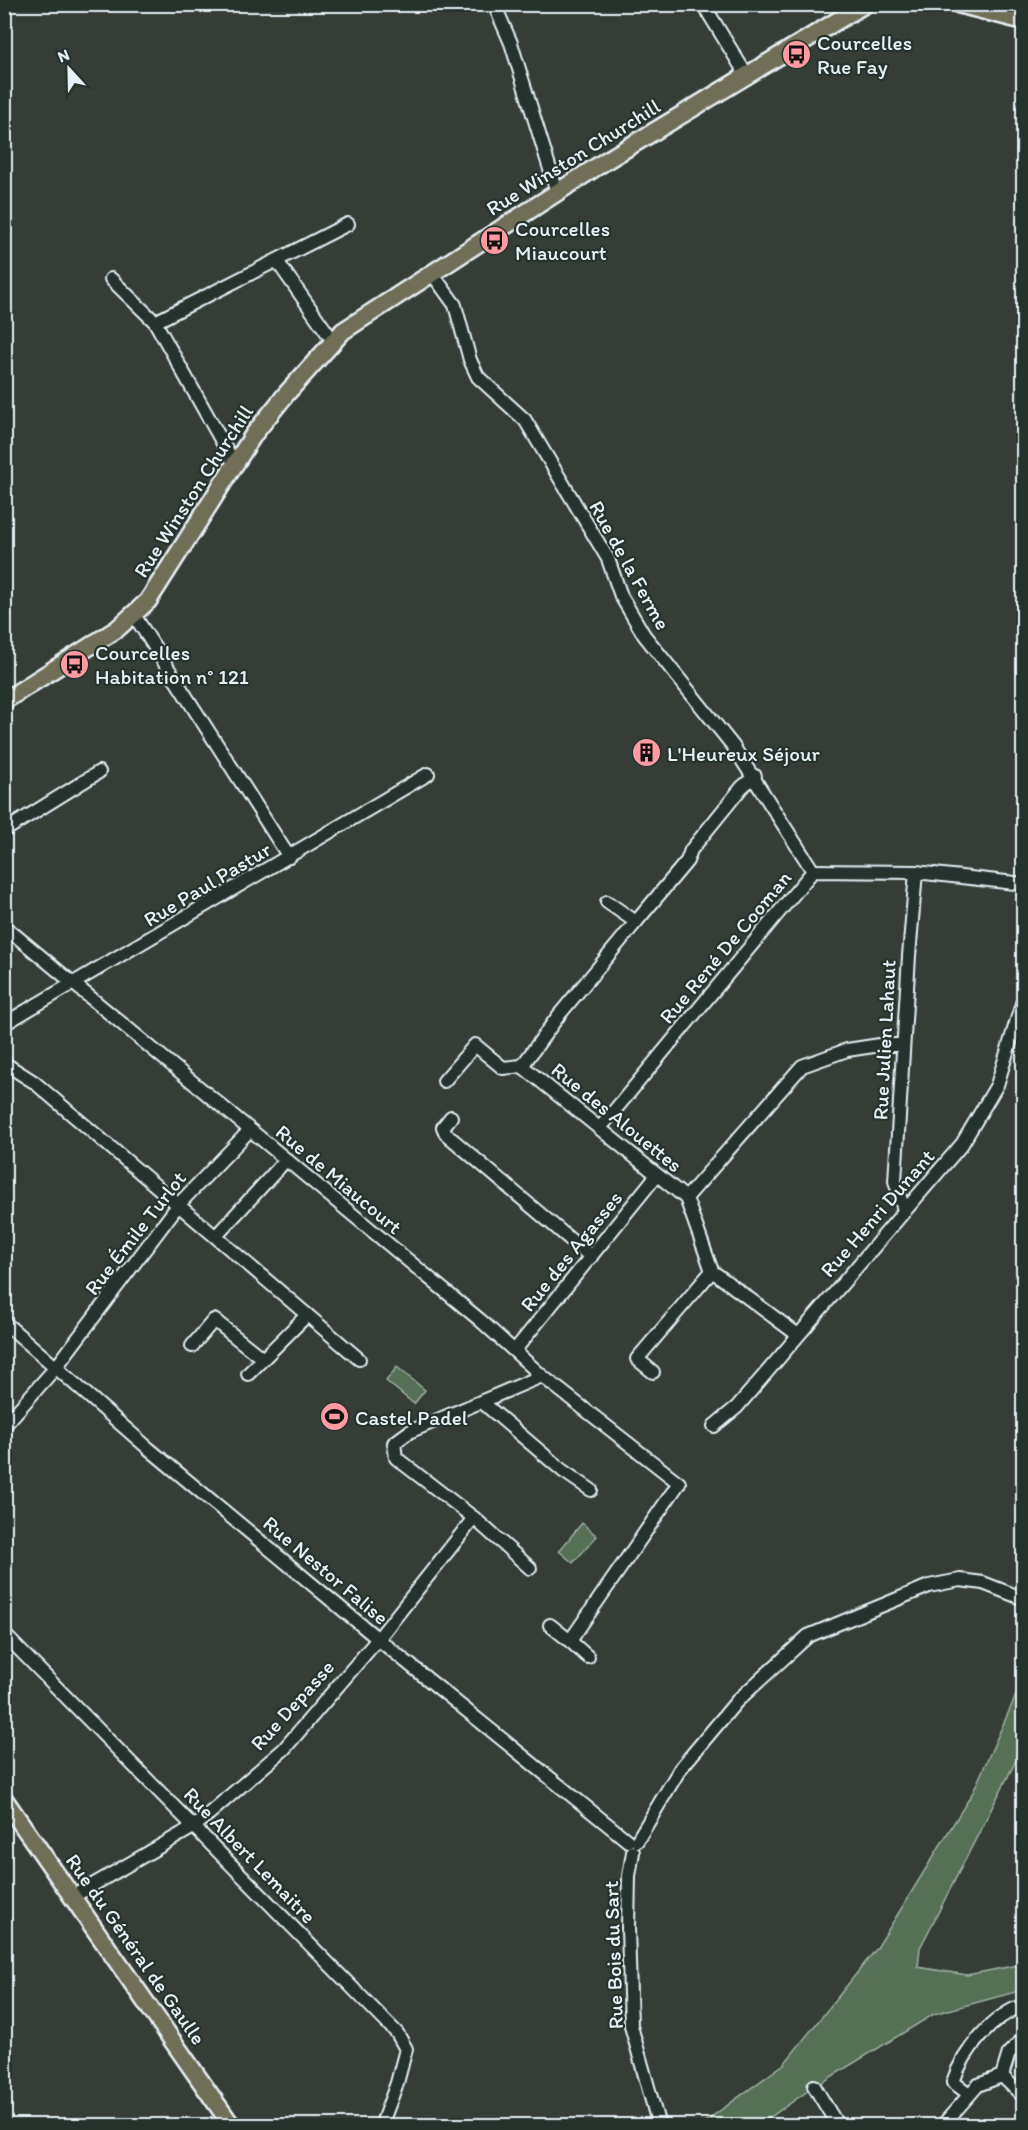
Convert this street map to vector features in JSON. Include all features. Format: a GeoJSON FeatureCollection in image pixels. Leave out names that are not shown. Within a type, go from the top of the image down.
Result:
{"type":"FeatureCollection","features":[{"type":"Feature","properties":{"kind":"main road","name":"Rue Winston Churchill"},"geometry":{"type":"LineString","coordinates":[[4,701],[134,615],[148,601],[234,463],[286,393],[333,341],[368,313],[557,192],[865,4]]}},
{"type":"Feature","properties":{"kind":"main road"},"geometry":{"type":"LineString","coordinates":[[958,4],[1023,21]]}},
{"type":"Feature","properties":{"kind":"main road","name":"Rue du Général de Gaulle"},"geometry":{"type":"LineString","coordinates":[[4,1799],[232,2126]]}},
{"type":"Feature","properties":{"kind":"street"},"geometry":{"type":"LineString","coordinates":[[494,4],[511,43],[557,192]]}},
{"type":"Feature","properties":{"kind":"street"},"geometry":{"type":"LineString","coordinates":[[703,4],[747,76]]}},
{"type":"Feature","properties":{"kind":"street"},"geometry":{"type":"LineString","coordinates":[[155,322],[348,224]]}},
{"type":"Feature","properties":{"kind":"street"},"geometry":{"type":"LineString","coordinates":[[277,261],[333,341]]}},
{"type":"Feature","properties":{"kind":"street","name":"Rue de la Ferme"},"geometry":{"type":"LineString","coordinates":[[431,272],[455,305],[470,360],[478,377],[525,420],[608,559],[621,596],[644,635],[755,776],[813,871]]}},
{"type":"Feature","properties":{"kind":"street"},"geometry":{"type":"LineString","coordinates":[[111,279],[155,322],[234,463]]}},
{"type":"Feature","properties":{"kind":"street"},"geometry":{"type":"LineString","coordinates":[[134,615],[289,857]]}},
{"type":"Feature","properties":{"kind":"street"},"geometry":{"type":"LineString","coordinates":[[4,831],[99,772]]}},
{"type":"Feature","properties":{"kind":"street","name":"Rue Paul Pastur"},"geometry":{"type":"LineString","coordinates":[[4,1024],[75,985],[428,774]]}},
{"type":"Feature","properties":{"kind":"street","name":"Rue des Alouettes"},"geometry":{"type":"LineString","coordinates":[[712,1271],[686,1198],[522,1066],[559,1016],[687,861],[691,850],[742,787],[755,776]]}},
{"type":"Feature","properties":{"kind":"street","name":"Rue René De Cooman"},"geometry":{"type":"LineString","coordinates":[[600,1128],[813,871],[916,872],[1023,884]]}},
{"type":"Feature","properties":{"kind":"street","name":"Rue Julien Lahaut"},"geometry":{"type":"LineString","coordinates":[[904,1210],[896,1181],[916,872]]}},
{"type":"Feature","properties":{"kind":"street"},"geometry":{"type":"LineString","coordinates":[[607,902],[636,922]]}},
{"type":"Feature","properties":{"kind":"street","name":"Rue de Miaucourt"},"geometry":{"type":"LineString","coordinates":[[4,926],[515,1350],[542,1376],[679,1483],[570,1641]]}},
{"type":"Feature","properties":{"kind":"street","name":"Rue Henri Dunant"},"geometry":{"type":"LineString","coordinates":[[714,1426],[737,1407],[962,1144],[997,1085],[1023,997]]}},
{"type":"Feature","properties":{"kind":"street"},"geometry":{"type":"LineString","coordinates":[[686,1198],[802,1066],[847,1050],[880,1045],[903,1045]]}},
{"type":"Feature","properties":{"kind":"street"},"geometry":{"type":"LineString","coordinates":[[444,1081],[475,1046],[503,1068],[522,1066]]}},
{"type":"Feature","properties":{"kind":"street"},"geometry":{"type":"LineString","coordinates":[[4,1063],[34,1082],[217,1235],[359,1359]]}},
{"type":"Feature","properties":{"kind":"street"},"geometry":{"type":"LineString","coordinates":[[451,1117],[442,1127],[446,1134],[591,1257]]}},
{"type":"Feature","properties":{"kind":"street","name":"Rue Émile Turlot"},"geometry":{"type":"LineString","coordinates":[[4,1426],[57,1366],[179,1204],[250,1130]]}},
{"type":"Feature","properties":{"kind":"street"},"geometry":{"type":"LineString","coordinates":[[217,1235],[286,1160]]}},
{"type":"Feature","properties":{"kind":"street","name":"Rue des Agasses"},"geometry":{"type":"LineString","coordinates":[[515,1350],[657,1176]]}},
{"type":"Feature","properties":{"kind":"street"},"geometry":{"type":"LineString","coordinates":[[653,1372],[637,1359],[712,1271],[798,1335]]}},
{"type":"Feature","properties":{"kind":"street"},"geometry":{"type":"LineString","coordinates":[[248,1374],[307,1315]]}},
{"type":"Feature","properties":{"kind":"street"},"geometry":{"type":"LineString","coordinates":[[192,1346],[214,1320],[263,1359]]}},
{"type":"Feature","properties":{"kind":"street","name":"Rue Nestor Falise"},"geometry":{"type":"LineString","coordinates":[[4,1322],[148,1448],[378,1639],[633,1844]]}},
{"type":"Feature","properties":{"kind":"street"},"geometry":{"type":"LineString","coordinates":[[531,1568],[474,1518],[396,1458],[394,1443],[409,1432],[542,1376]]}},
{"type":"Feature","properties":{"kind":"street"},"geometry":{"type":"LineString","coordinates":[[483,1402],[563,1471],[591,1490]]}},
{"type":"Feature","properties":{"kind":"street","name":"Rue Depasse"},"geometry":{"type":"LineString","coordinates":[[72,1896],[195,1826],[284,1749],[378,1639],[474,1518]]}},
{"type":"Feature","properties":{"kind":"street","name":"Rue Bois du Sart"},"geometry":{"type":"LineString","coordinates":[[659,2126],[631,2026],[629,1876],[633,1844],[680,1769],[737,1701],[808,1636],[929,1586],[960,1580],[983,1583],[1023,1599]]}},
{"type":"Feature","properties":{"kind":"street"},"geometry":{"type":"LineString","coordinates":[[550,1625],[588,1657]]}},
{"type":"Feature","properties":{"kind":"street","name":"Rue Albert Lemaitre"},"geometry":{"type":"LineString","coordinates":[[4,1634],[397,2032],[406,2049],[397,2083],[381,2126]]}},
{"type":"Feature","properties":{"kind":"street"},"geometry":{"type":"LineString","coordinates":[[969,2094],[953,2082],[959,2064],[1007,2010],[1023,2005]]}},
{"type":"Feature","properties":{"kind":"street"},"geometry":{"type":"LineString","coordinates":[[1002,2076],[1009,2053],[1023,2038]]}},
{"type":"Feature","properties":{"kind":"street"},"geometry":{"type":"LineString","coordinates":[[946,2123],[978,2085],[1002,2076]]}},
{"type":"Feature","properties":{"kind":"street"},"geometry":{"type":"LineString","coordinates":[[1002,2076],[1023,2097]]}},
{"type":"Feature","properties":{"kind":"street"},"geometry":{"type":"LineString","coordinates":[[814,2086],[838,2126]]}},
{"type":"Feature","properties":{"kind":"green space"},"geometry":{"type":"Polygon","coordinates":[[[397,1367],[425,1390],[414,1404],[386,1381],[397,1367]]]}},
{"type":"Feature","properties":{"kind":"green space"},"geometry":{"type":"Polygon","coordinates":[[[582,1523],[597,1536],[573,1563],[559,1551],[582,1523]]]}},
{"type":"Feature","properties":{"kind":"green space"},"geometry":{"type":"Polygon","coordinates":[[[1022,1682],[1023,1747],[920,1948],[918,1967],[967,1975],[1023,1964],[1023,1990],[934,2014],[808,2091],[759,2125],[699,2126],[784,2064],[877,1948],[973,1792],[1022,1682]]]}},
{"type":"Feature","properties":{"kind":"place","name":"Courcelles Rue Fay"},"geometry":{"type":"Point","coordinates":[796,54]}},
{"type":"Feature","properties":{"kind":"place","name":"Courcelles Miaucourt"},"geometry":{"type":"Point","coordinates":[494,240]}},
{"type":"Feature","properties":{"kind":"place","name":"Courcelles Habitation n° 121"},"geometry":{"type":"Point","coordinates":[74,664]}},
{"type":"Feature","properties":{"kind":"place","name":"L'Heureux Séjour"},"geometry":{"type":"Point","coordinates":[646,753]}},
{"type":"Feature","properties":{"kind":"place","name":"Castel Padel"},"geometry":{"type":"Point","coordinates":[334,1417]}}]}
